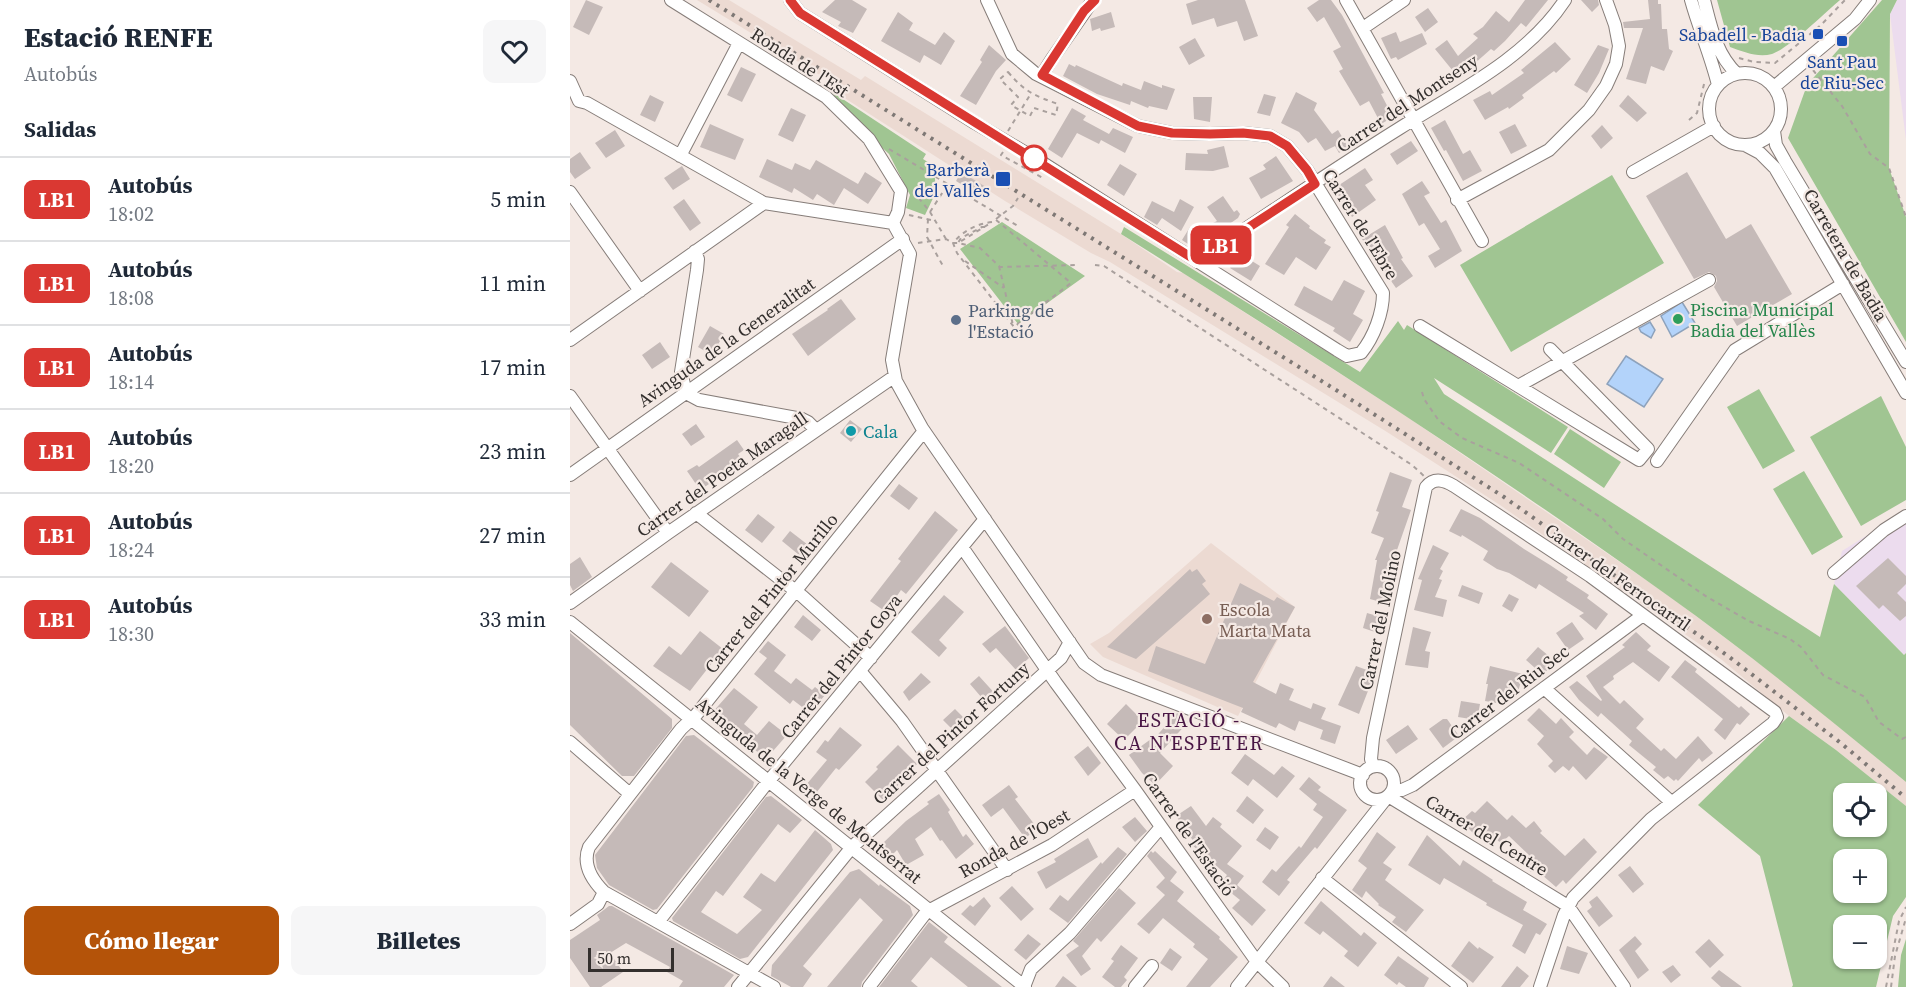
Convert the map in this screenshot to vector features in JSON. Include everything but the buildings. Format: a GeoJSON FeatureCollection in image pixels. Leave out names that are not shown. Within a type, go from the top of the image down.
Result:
{"type":"FeatureCollection","features":[{"type":"Feature","properties":{"kind":"street","name":"Ronda de l'Est"},"geometry":{"type":"LineString","coordinates":[[671,0],[826,97],[869,139],[901,191],[898,218]]}},
{"type":"Feature","properties":{"kind":"street"},"geometry":{"type":"LineString","coordinates":[[790,0],[800,13],[1197,261]]}},
{"type":"Feature","properties":{"kind":"street","name":"Carrer de l'Ebre"},"geometry":{"type":"LineString","coordinates":[[987,0],[1012,54],[1036,74],[1042,75],[1138,126],[1172,133],[1243,133],[1270,136],[1287,146],[1307,170],[1383,293],[1380,319],[1364,350],[1356,355],[1347,356],[1197,261]]}},
{"type":"Feature","properties":{"kind":"street"},"geometry":{"type":"LineString","coordinates":[[1042,75],[1093,0]]}},
{"type":"Feature","properties":{"kind":"street"},"geometry":{"type":"LineString","coordinates":[[1346,0],[1482,241]]}},
{"type":"Feature","properties":{"kind":"street"},"geometry":{"type":"LineString","coordinates":[[1362,28],[1404,0]]}},
{"type":"Feature","properties":{"kind":"street","name":"Carrer del Montseny"},"geometry":{"type":"LineString","coordinates":[[1197,261],[1493,69],[1554,17],[1564,0]]}},
{"type":"Feature","properties":{"kind":"street"},"geometry":{"type":"LineString","coordinates":[[1457,200],[1550,150],[1588,110],[1606,86],[1616,64],[1619,46],[1615,25],[1606,0]]}},
{"type":"Feature","properties":{"kind":"street"},"geometry":{"type":"LineString","coordinates":[[1691,0],[1698,27],[1712,60],[1718,85]]}},
{"type":"Feature","properties":{"kind":"street"},"geometry":{"type":"LineString","coordinates":[[1704,0],[1721,54],[1737,74]]}},
{"type":"Feature","properties":{"kind":"street"},"geometry":{"type":"LineString","coordinates":[[1774,87],[1855,19],[1870,0]]}},
{"type":"Feature","properties":{"kind":"street"},"geometry":{"type":"LineString","coordinates":[[680,156],[739,44]]}},
{"type":"Feature","properties":{"kind":"street"},"geometry":{"type":"LineString","coordinates":[[1737,74],[1756,75],[1767,80],[1774,87],[1781,107],[1781,115],[1774,131],[1761,142],[1745,145],[1729,142],[1713,126],[1709,111],[1710,102],[1718,85],[1737,74]]}},
{"type":"Feature","properties":{"kind":"street"},"geometry":{"type":"LineString","coordinates":[[570,81],[574,103],[587,103],[764,203],[898,218],[903,239],[910,254],[893,353],[896,381],[924,431],[1084,663],[1101,675],[1363,774]]}},
{"type":"Feature","properties":{"kind":"street"},"geometry":{"type":"LineString","coordinates":[[1633,172],[1713,126]]}},
{"type":"Feature","properties":{"kind":"street","name":"Carretera de Badia"},"geometry":{"type":"LineString","coordinates":[[1774,131],[1776,145],[1785,161],[1906,362]]}},
{"type":"Feature","properties":{"kind":"street","name":"Carretera de Badia"},"geometry":{"type":"LineString","coordinates":[[1745,145],[1761,153],[1774,168],[1906,393]]}},
{"type":"Feature","properties":{"kind":"street"},"geometry":{"type":"LineString","coordinates":[[570,192],[640,291]]}},
{"type":"Feature","properties":{"kind":"street"},"geometry":{"type":"LineString","coordinates":[[570,340],[764,203]]}},
{"type":"Feature","properties":{"kind":"street","name":"Avinguda de la Generalitat"},"geometry":{"type":"LineString","coordinates":[[570,474],[903,239]]}},
{"type":"Feature","properties":{"kind":"street"},"geometry":{"type":"LineString","coordinates":[[695,251],[698,259],[697,270],[681,372],[686,393],[699,400],[802,419],[816,430]]}},
{"type":"Feature","properties":{"kind":"street"},"geometry":{"type":"LineString","coordinates":[[1518,386],[1709,280]]}},
{"type":"Feature","properties":{"kind":"street"},"geometry":{"type":"LineString","coordinates":[[1657,461],[1735,350],[1843,284]]}},
{"type":"Feature","properties":{"kind":"street"},"geometry":{"type":"LineString","coordinates":[[1420,326],[1472,362],[1518,386],[1555,414],[1595,439],[1639,460],[1648,449],[1550,349]]}},
{"type":"Feature","properties":{"kind":"street","name":"Carrer del Poeta Maragall"},"geometry":{"type":"LineString","coordinates":[[570,603],[895,376]]}},
{"type":"Feature","properties":{"kind":"street"},"geometry":{"type":"LineString","coordinates":[[570,396],[668,533]]}},
{"type":"Feature","properties":{"kind":"street","name":"Carrer del Pintor Murillo"},"geometry":{"type":"LineString","coordinates":[[604,892],[591,877],[587,864],[589,847],[681,729],[692,719],[924,431]]}},
{"type":"Feature","properties":{"kind":"street","name":"Carrer del Ferrocarril"},"geometry":{"type":"LineString","coordinates":[[1430,482],[1443,480],[1454,486],[1590,576],[1775,712],[1777,717],[1773,723],[1670,801]]}},
{"type":"Feature","properties":{"kind":"street","name":"Carrer del Molino"},"geometry":{"type":"LineString","coordinates":[[1373,766],[1371,759],[1373,738],[1426,487],[1430,482]]}},
{"type":"Feature","properties":{"kind":"street"},"geometry":{"type":"LineString","coordinates":[[696,513],[795,591],[871,658]]}},
{"type":"Feature","properties":{"kind":"street"},"geometry":{"type":"LineString","coordinates":[[1834,573],[1884,530],[1906,516]]}},
{"type":"Feature","properties":{"kind":"street","name":"Carrer del Pintor Goya"},"geometry":{"type":"LineString","coordinates":[[658,922],[770,781],[985,519]]}},
{"type":"Feature","properties":{"kind":"street","name":"Carrer de l'Estació"},"geometry":{"type":"LineString","coordinates":[[962,547],[1257,962],[1283,987]]}},
{"type":"Feature","properties":{"kind":"street","name":"Carrer del Riu Sec"},"geometry":{"type":"LineString","coordinates":[[1390,792],[1413,785],[1643,615]]}},
{"type":"Feature","properties":{"kind":"street","name":"Avinguda de la Verge de Montserrat"},"geometry":{"type":"LineString","coordinates":[[570,622],[1025,987]]}},
{"type":"Feature","properties":{"kind":"street","name":"Carrer del Pintor Fortuny"},"geometry":{"type":"LineString","coordinates":[[738,987],[852,847],[1061,658],[1070,642]]}},
{"type":"Feature","properties":{"kind":"street"},"geometry":{"type":"LineString","coordinates":[[860,671],[890,706],[1007,870]]}},
{"type":"Feature","properties":{"kind":"street"},"geometry":{"type":"LineString","coordinates":[[1540,987],[1568,906],[1650,819],[1670,801],[1544,688]]}},
{"type":"Feature","properties":{"kind":"street"},"geometry":{"type":"LineString","coordinates":[[570,742],[630,794]]}},
{"type":"Feature","properties":{"kind":"street"},"geometry":{"type":"LineString","coordinates":[[1237,987],[1390,792],[1393,778],[1387,768],[1373,766],[1363,774],[1361,787],[1368,797],[1372,811],[1370,816]]}},
{"type":"Feature","properties":{"kind":"street","name":"Ronda de l'Oest"},"geometry":{"type":"LineString","coordinates":[[869,987],[930,910],[1052,845],[1135,790]]}},
{"type":"Feature","properties":{"kind":"street"},"geometry":{"type":"LineString","coordinates":[[1368,797],[1380,799],[1390,792]]}},
{"type":"Feature","properties":{"kind":"street","name":"Carrer del Centre"},"geometry":{"type":"LineString","coordinates":[[1390,792],[1568,906]]}},
{"type":"Feature","properties":{"kind":"street"},"geometry":{"type":"LineString","coordinates":[[1025,987],[1031,969],[1070,933],[1161,827]]}},
{"type":"Feature","properties":{"kind":"street"},"geometry":{"type":"LineString","coordinates":[[1322,878],[1461,987]]}},
{"type":"Feature","properties":{"kind":"street"},"geometry":{"type":"LineString","coordinates":[[570,924],[598,904],[604,892],[774,987]]}},
{"type":"Feature","properties":{"kind":"street"},"geometry":{"type":"LineString","coordinates":[[1568,906],[1624,987]]}},
{"type":"Feature","properties":{"kind":"street"},"geometry":{"type":"LineString","coordinates":[[1135,987],[1152,966]]}},
{"type":"Feature","properties":{"kind":"path"},"geometry":{"type":"LineString","coordinates":[[1732,54],[1742,60],[1775,63],[1821,25],[1845,0]]}},
{"type":"Feature","properties":{"kind":"path"},"geometry":{"type":"LineString","coordinates":[[1807,60],[1842,106],[1870,154],[1889,168],[1906,217]]}},
{"type":"Feature","properties":{"kind":"path"},"geometry":{"type":"LineString","coordinates":[[1008,72],[1030,96],[1059,104],[1056,115],[1035,108],[1030,116],[1020,112],[1011,105],[1017,97],[1000,80],[1008,72]]}},
{"type":"Feature","properties":{"kind":"path"},"geometry":{"type":"LineString","coordinates":[[1689,120],[1697,113],[1705,78]]}},
{"type":"Feature","properties":{"kind":"path"},"geometry":{"type":"LineString","coordinates":[[1030,96],[1004,141],[1001,155],[1044,178]]}},
{"type":"Feature","properties":{"kind":"path"},"geometry":{"type":"LineString","coordinates":[[882,145],[1018,226]]}},
{"type":"Feature","properties":{"kind":"path"},"geometry":{"type":"LineString","coordinates":[[930,212],[948,184]]}},
{"type":"Feature","properties":{"kind":"path"},"geometry":{"type":"LineString","coordinates":[[967,195],[970,189]]}},
{"type":"Feature","properties":{"kind":"path"},"geometry":{"type":"LineString","coordinates":[[958,243],[992,222],[1013,206],[1018,198]]}},
{"type":"Feature","properties":{"kind":"path"},"geometry":{"type":"LineString","coordinates":[[1005,212],[1016,207]]}},
{"type":"Feature","properties":{"kind":"path"},"geometry":{"type":"LineString","coordinates":[[898,218],[935,221]]}},
{"type":"Feature","properties":{"kind":"path"},"geometry":{"type":"LineString","coordinates":[[928,219],[927,237],[943,266]]}},
{"type":"Feature","properties":{"kind":"path"},"geometry":{"type":"LineString","coordinates":[[995,219],[1071,283],[1014,327]]}},
{"type":"Feature","properties":{"kind":"path"},"geometry":{"type":"LineString","coordinates":[[953,243],[959,236],[980,223],[992,222]]}},
{"type":"Feature","properties":{"kind":"path"},"geometry":{"type":"LineString","coordinates":[[916,243],[946,239],[953,243],[980,248],[999,266],[1014,327]]}},
{"type":"Feature","properties":{"kind":"path"},"geometry":{"type":"LineString","coordinates":[[953,243],[962,260],[1014,327]]}},
{"type":"Feature","properties":{"kind":"path"},"geometry":{"type":"LineString","coordinates":[[962,260],[1004,288]]}},
{"type":"Feature","properties":{"kind":"path"},"geometry":{"type":"LineString","coordinates":[[999,266],[1077,265]]}},
{"type":"Feature","properties":{"kind":"path"},"geometry":{"type":"LineString","coordinates":[[1095,265],[1104,266],[1279,378],[1412,465],[1430,482]]}},
{"type":"Feature","properties":{"kind":"path"},"geometry":{"type":"LineString","coordinates":[[1422,392],[1424,399],[1439,421],[1462,438],[1519,463],[1603,519],[1623,539],[1707,597],[1749,621],[1790,639],[1801,647],[1823,675],[1865,697],[1879,722],[1902,738],[1906,737]]}},
{"type":"Feature","properties":{"kind":"path"},"geometry":{"type":"LineString","coordinates":[[1886,987],[1899,921],[1906,907]]}},
{"type":"Feature","properties":{"kind":"path"},"geometry":{"type":"LineString","coordinates":[[1891,987],[1895,956],[1906,918]]}},
{"type":"Feature","properties":{"kind":"shaded area"},"geometry":{"type":"Polygon","coordinates":[[[697,0],[729,0],[861,80],[865,76],[1121,234],[1177,272],[1183,273],[1400,412],[1668,595],[1788,685],[1906,782],[1906,806],[1887,791],[1887,783],[1877,783],[1789,716],[1722,660],[1500,505],[1387,432],[1110,262],[1005,201],[843,97],[846,91],[697,0]]]}},
{"type":"Feature","properties":{"kind":"shaded area"},"geometry":{"type":"Polygon","coordinates":[[[1897,0],[1906,0],[1906,140],[1890,14],[1897,0]]]}},
{"type":"Feature","properties":{"kind":"shaded area"},"geometry":{"type":"Polygon","coordinates":[[[1906,511],[1906,653],[1904,655],[1834,584],[1842,551],[1906,511]]]}},
{"type":"Feature","properties":{"kind":"shaded area","name":"Escola Marta Mata"},"geometry":{"type":"Polygon","coordinates":[[[1211,543],[1295,607],[1238,716],[1103,657],[1090,644],[1109,633],[1211,543]]]}},
{"type":"Feature","properties":{"kind":"green space"},"geometry":{"type":"Polygon","coordinates":[[[1717,0],[1840,0],[1807,30],[1779,51],[1762,55],[1730,47],[1717,0]]]}},
{"type":"Feature","properties":{"kind":"green space"},"geometry":{"type":"Polygon","coordinates":[[[1882,0],[1897,0],[1890,14],[1889,168],[1906,217],[1906,342],[1788,138],[1807,85],[1882,0]]]}},
{"type":"Feature","properties":{"kind":"green space"},"geometry":{"type":"Polygon","coordinates":[[[823,86],[926,154],[923,159],[934,166],[936,192],[925,215],[906,208],[910,195],[889,154],[820,90],[823,86]]]}},
{"type":"Feature","properties":{"kind":"green space"},"geometry":{"type":"Polygon","coordinates":[[[1612,175],[1664,263],[1511,352],[1460,265],[1612,175]]]}},
{"type":"Feature","properties":{"kind":"green space"},"geometry":{"type":"Polygon","coordinates":[[[1002,222],[1085,276],[1018,324],[960,249],[1002,222]]]}},
{"type":"Feature","properties":{"kind":"green space"},"geometry":{"type":"Polygon","coordinates":[[[1124,227],[1360,372],[1398,321],[1404,330],[1407,325],[1568,427],[1551,453],[1434,378],[1444,394],[1820,637],[1834,584],[1904,655],[1906,653],[1906,782],[1759,663],[1698,617],[1533,501],[1397,410],[1121,234],[1124,227]]]}},
{"type":"Feature","properties":{"kind":"green space"},"geometry":{"type":"Polygon","coordinates":[[[1759,389],[1795,451],[1763,469],[1727,407],[1759,389]]]}},
{"type":"Feature","properties":{"kind":"green space"},"geometry":{"type":"Polygon","coordinates":[[[1881,396],[1906,447],[1906,500],[1861,526],[1810,437],[1881,396]]]}},
{"type":"Feature","properties":{"kind":"green space"},"geometry":{"type":"Polygon","coordinates":[[[1570,429],[1621,462],[1604,488],[1554,454],[1570,429]]]}},
{"type":"Feature","properties":{"kind":"green space"},"geometry":{"type":"Polygon","coordinates":[[[1804,471],[1843,537],[1812,555],[1773,489],[1804,471]]]}},
{"type":"Feature","properties":{"kind":"green space"},"geometry":{"type":"Polygon","coordinates":[[[1789,716],[1877,783],[1833,783],[1833,837],[1887,837],[1887,791],[1906,806],[1906,897],[1893,916],[1887,941],[1887,915],[1833,915],[1833,969],[1880,969],[1876,987],[1792,987],[1760,856],[1698,805],[1789,716]]]}},
{"type":"Feature","properties":{"kind":"green space"},"geometry":{"type":"Polygon","coordinates":[[[1906,939],[1906,987],[1898,987],[1901,955],[1906,939]]]}},
{"type":"Feature","properties":{"kind":"water","name":"Piscina Municipal Badia del Vallès"},"geometry":{"type":"Polygon","coordinates":[[[1682,302],[1695,323],[1672,337],[1661,316],[1682,302]]]}},
{"type":"Feature","properties":{"kind":"water"},"geometry":{"type":"Polygon","coordinates":[[[1650,322],[1655,330],[1651,338],[1639,328],[1650,322]]]}},
{"type":"Feature","properties":{"kind":"water"},"geometry":{"type":"Polygon","coordinates":[[[1626,356],[1663,379],[1644,407],[1607,384],[1626,356]]]}},
{"type":"Feature","properties":{"kind":"railway"},"geometry":{"type":"LineString","coordinates":[[709,0],[1504,497],[1728,656],[1842,744],[1906,798]]}},
{"type":"Feature","properties":{"kind":"bus line","name":"LB1"},"geometry":{"type":"LineString","coordinates":[[790,0],[800,13],[1197,261],[1315,184],[1307,170],[1287,146],[1270,136],[1243,133],[1172,133],[1138,126],[1042,75],[1084,11],[1095,0]]}},
{"type":"Feature","properties":{"kind":"place","name":"Sabadell - Badia"},"geometry":{"type":"Point","coordinates":[1818,34]}},
{"type":"Feature","properties":{"kind":"place","name":"Sant Pau de Riu-Sec"},"geometry":{"type":"Point","coordinates":[1842,41]}},
{"type":"Feature","properties":{"kind":"place","name":"Barberà del Vallès"},"geometry":{"type":"Point","coordinates":[1003,179]}},
{"type":"Feature","properties":{"kind":"place","name":"Piscina Municipal Badia del Vallès"},"geometry":{"type":"Point","coordinates":[1678,319]}},
{"type":"Feature","properties":{"kind":"place","name":"Parking de l'Estació"},"geometry":{"type":"Point","coordinates":[956,320]}},
{"type":"Feature","properties":{"kind":"place","name":"Cala"},"geometry":{"type":"Point","coordinates":[851,431]}},
{"type":"Feature","properties":{"kind":"place","name":"Escola Marta Mata"},"geometry":{"type":"Point","coordinates":[1207,619]}},
{"type":"Feature","properties":{"kind":"district","name":"ESTACIÓ - CA N'ESPETER"},"geometry":{"type":"Point","coordinates":[1189,732]}}]}
